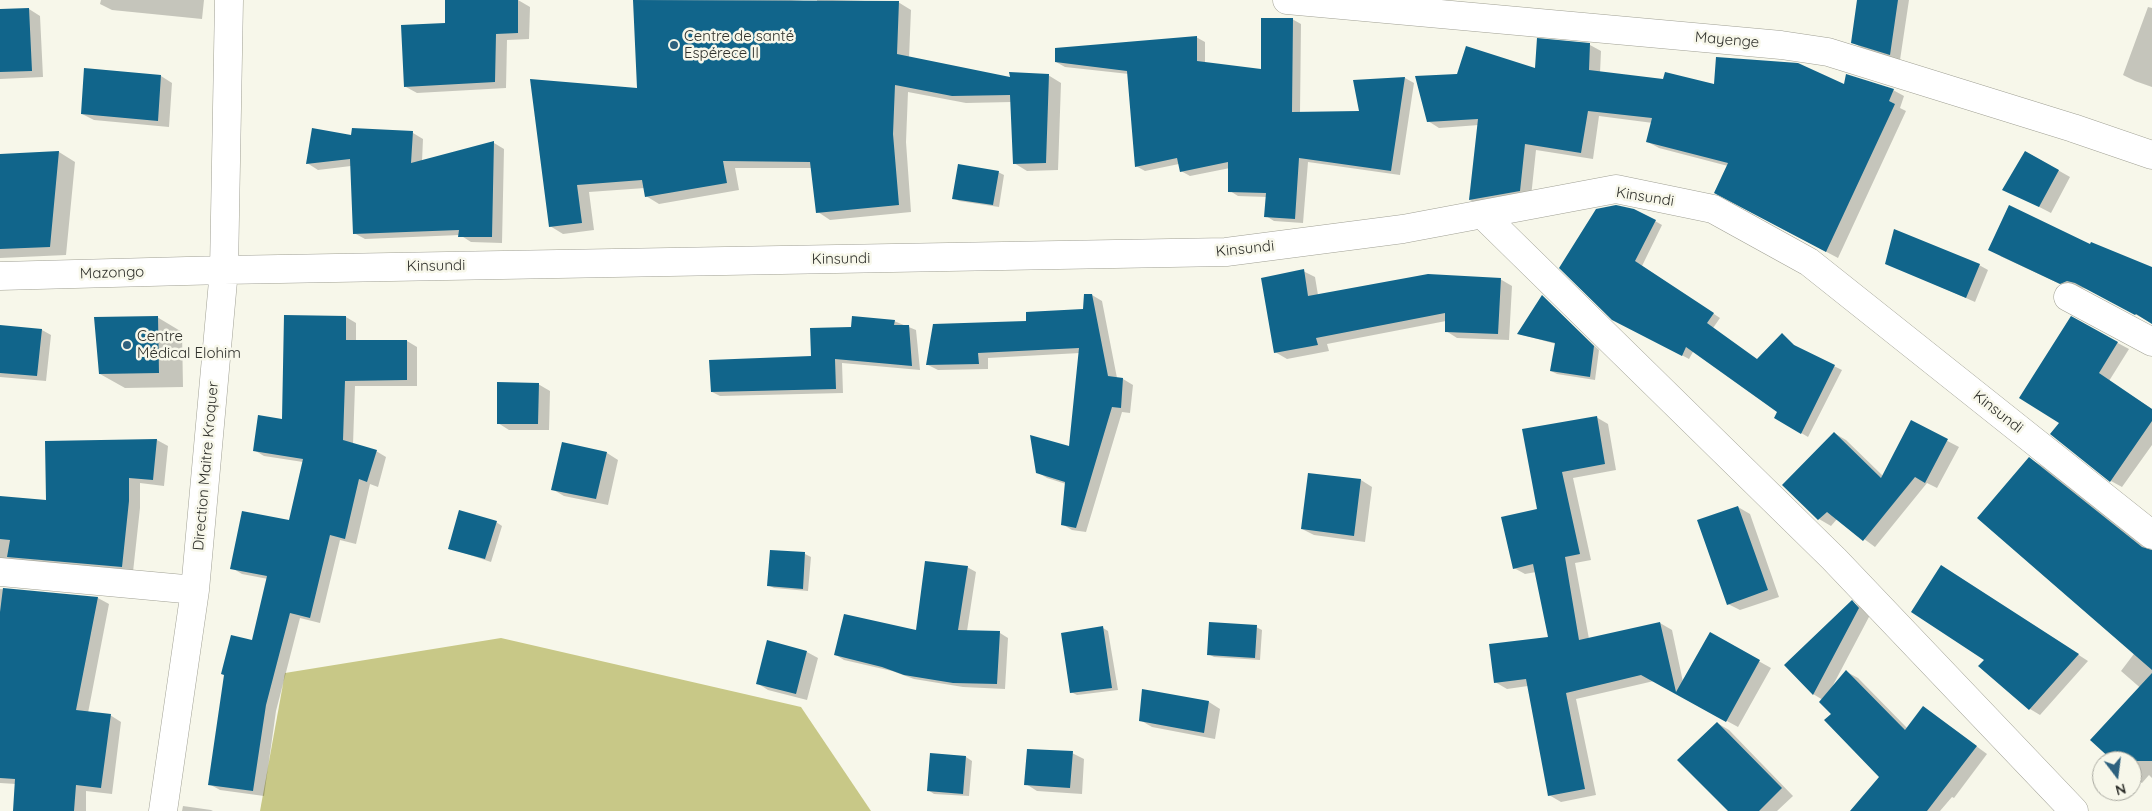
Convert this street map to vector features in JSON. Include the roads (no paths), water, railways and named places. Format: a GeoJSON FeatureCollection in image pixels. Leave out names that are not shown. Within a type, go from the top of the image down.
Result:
{"type":"FeatureCollection","features":[{"type":"Feature","properties":{"kind":"street","name":"Direction Maitre Kroquer"},"geometry":{"type":"LineString","coordinates":[[163,811],[195,590],[224,270],[229,0]]}},
{"type":"Feature","properties":{"kind":"street","name":"Mayenge"},"geometry":{"type":"LineString","coordinates":[[1287,0],[1781,45],[1828,52],[2074,128],[2152,155]]}},
{"type":"Feature","properties":{"kind":"street","name":"Kinsundi"},"geometry":{"type":"LineString","coordinates":[[224,270],[1226,252],[1403,229],[1484,216],[1616,190],[1713,209],[1809,262],[2152,535]]}},
{"type":"Feature","properties":{"kind":"street"},"geometry":{"type":"LineString","coordinates":[[1484,216],[1834,559],[2074,811]]}},
{"type":"Feature","properties":{"kind":"street","name":"Mazongo"},"geometry":{"type":"LineString","coordinates":[[0,276],[224,270]]}},
{"type":"Feature","properties":{"kind":"street"},"geometry":{"type":"LineString","coordinates":[[2068,297],[2152,342]]}},
{"type":"Feature","properties":{"kind":"street"},"geometry":{"type":"LineString","coordinates":[[0,572],[195,590]]}},
{"type":"Feature","properties":{"kind":"place","name":"Centre de santé Espérece II"},"geometry":{"type":"Point","coordinates":[674,45]}},
{"type":"Feature","properties":{"kind":"place","name":"Centre Médical Elohim"},"geometry":{"type":"Point","coordinates":[127,345]}}]}
